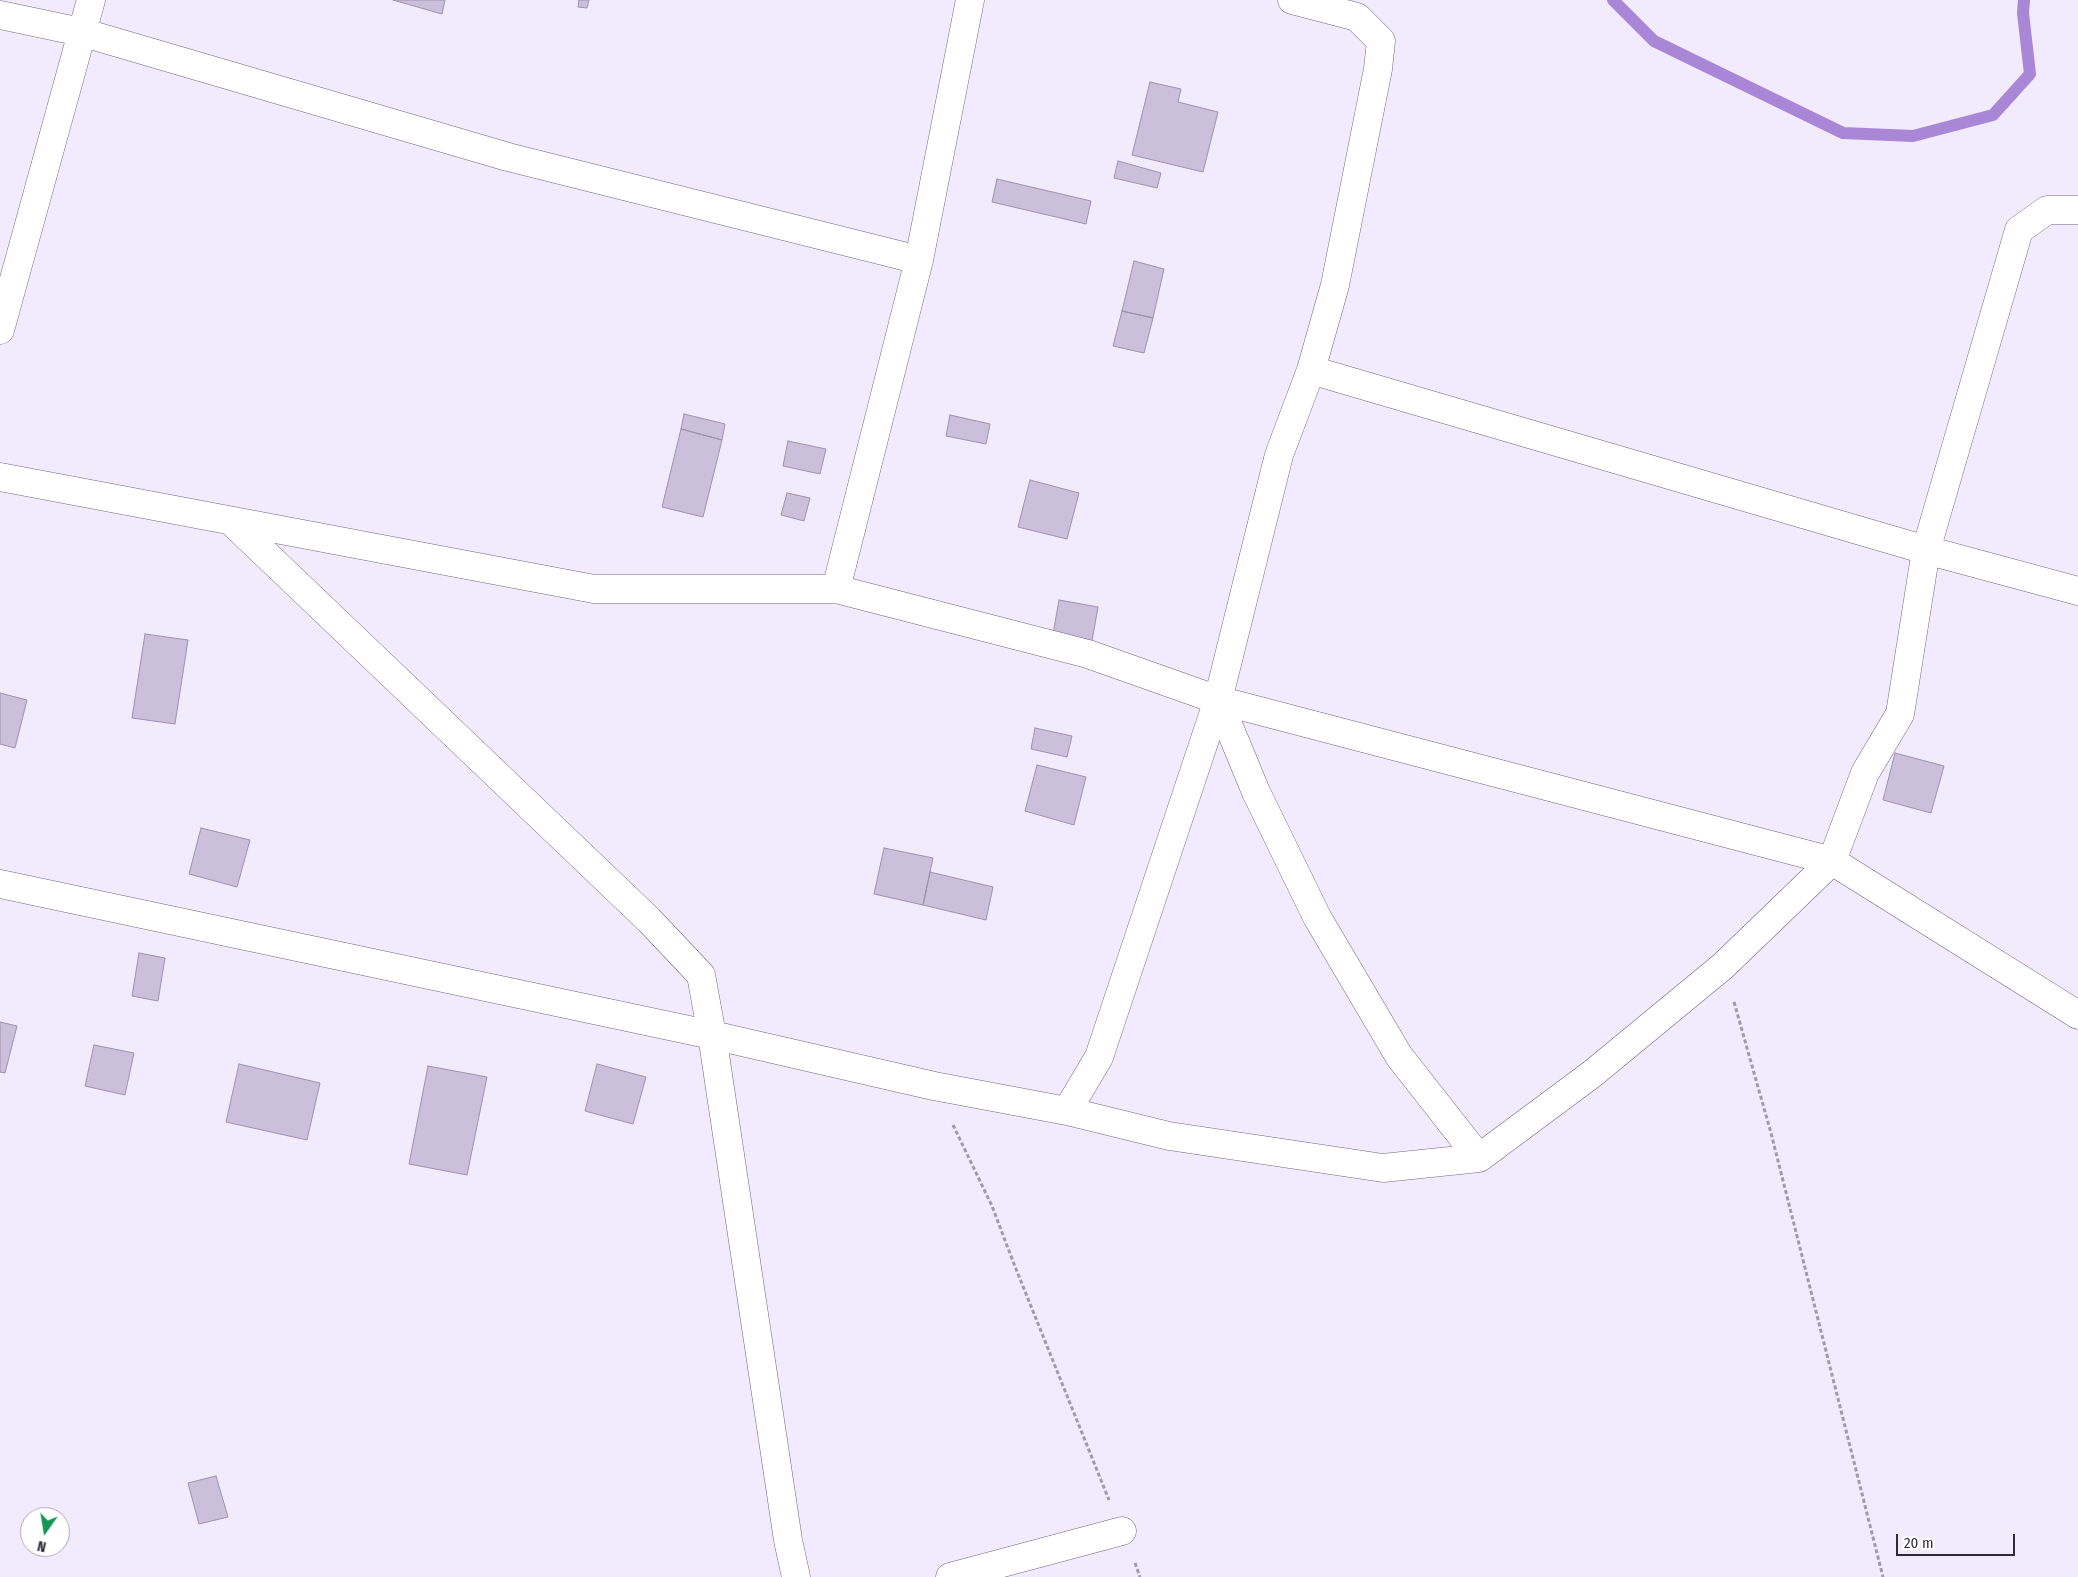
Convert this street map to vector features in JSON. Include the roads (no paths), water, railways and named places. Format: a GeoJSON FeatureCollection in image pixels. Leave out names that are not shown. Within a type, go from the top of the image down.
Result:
{"type":"FeatureCollection","features":[{"type":"Feature","properties":{"kind":"street"},"geometry":{"type":"LineString","coordinates":[[0,330],[91,0]]}},
{"type":"Feature","properties":{"kind":"street"},"geometry":{"type":"LineString","coordinates":[[836,589],[919,260],[970,0]]}},
{"type":"Feature","properties":{"kind":"street"},"geometry":{"type":"LineString","coordinates":[[1067,1111],[1099,1056],[1218,700],[1279,455],[1311,370],[1335,285],[1378,70],[1381,41],[1357,17],[1292,0]]}},
{"type":"Feature","properties":{"kind":"street"},"geometry":{"type":"LineString","coordinates":[[0,15],[82,32],[508,157],[919,260]]}},
{"type":"Feature","properties":{"kind":"street"},"geometry":{"type":"LineString","coordinates":[[0,884],[712,1035],[934,1086],[1067,1111],[1169,1136],[1384,1168],[1479,1158],[1592,1074],[1723,966],[1832,861],[1865,773],[1900,714],[1926,550],[2019,230],[2047,210],[2078,210]]}},
{"type":"Feature","properties":{"kind":"street"},"geometry":{"type":"LineString","coordinates":[[1311,370],[1926,550],[2078,591]]}},
{"type":"Feature","properties":{"kind":"street"},"geometry":{"type":"LineString","coordinates":[[0,477],[594,589],[836,589],[1088,654],[1218,700],[1832,861],[2078,1015]]}},
{"type":"Feature","properties":{"kind":"street"},"geometry":{"type":"LineString","coordinates":[[231,521],[649,920],[701,975],[712,1035],[788,1540],[796,1577]]}},
{"type":"Feature","properties":{"kind":"street"},"geometry":{"type":"LineString","coordinates":[[1218,700],[1256,792],[1317,917],[1399,1056],[1479,1158]]}},
{"type":"Feature","properties":{"kind":"street"},"geometry":{"type":"LineString","coordinates":[[950,1577],[1122,1531]]}},
{"type":"Feature","properties":{"kind":"waterway"},"geometry":{"type":"LineString","coordinates":[[1613,0],[1654,41],[1843,133],[1913,136],[1993,115],[2030,74],[2023,13],[2024,0]]}}]}
